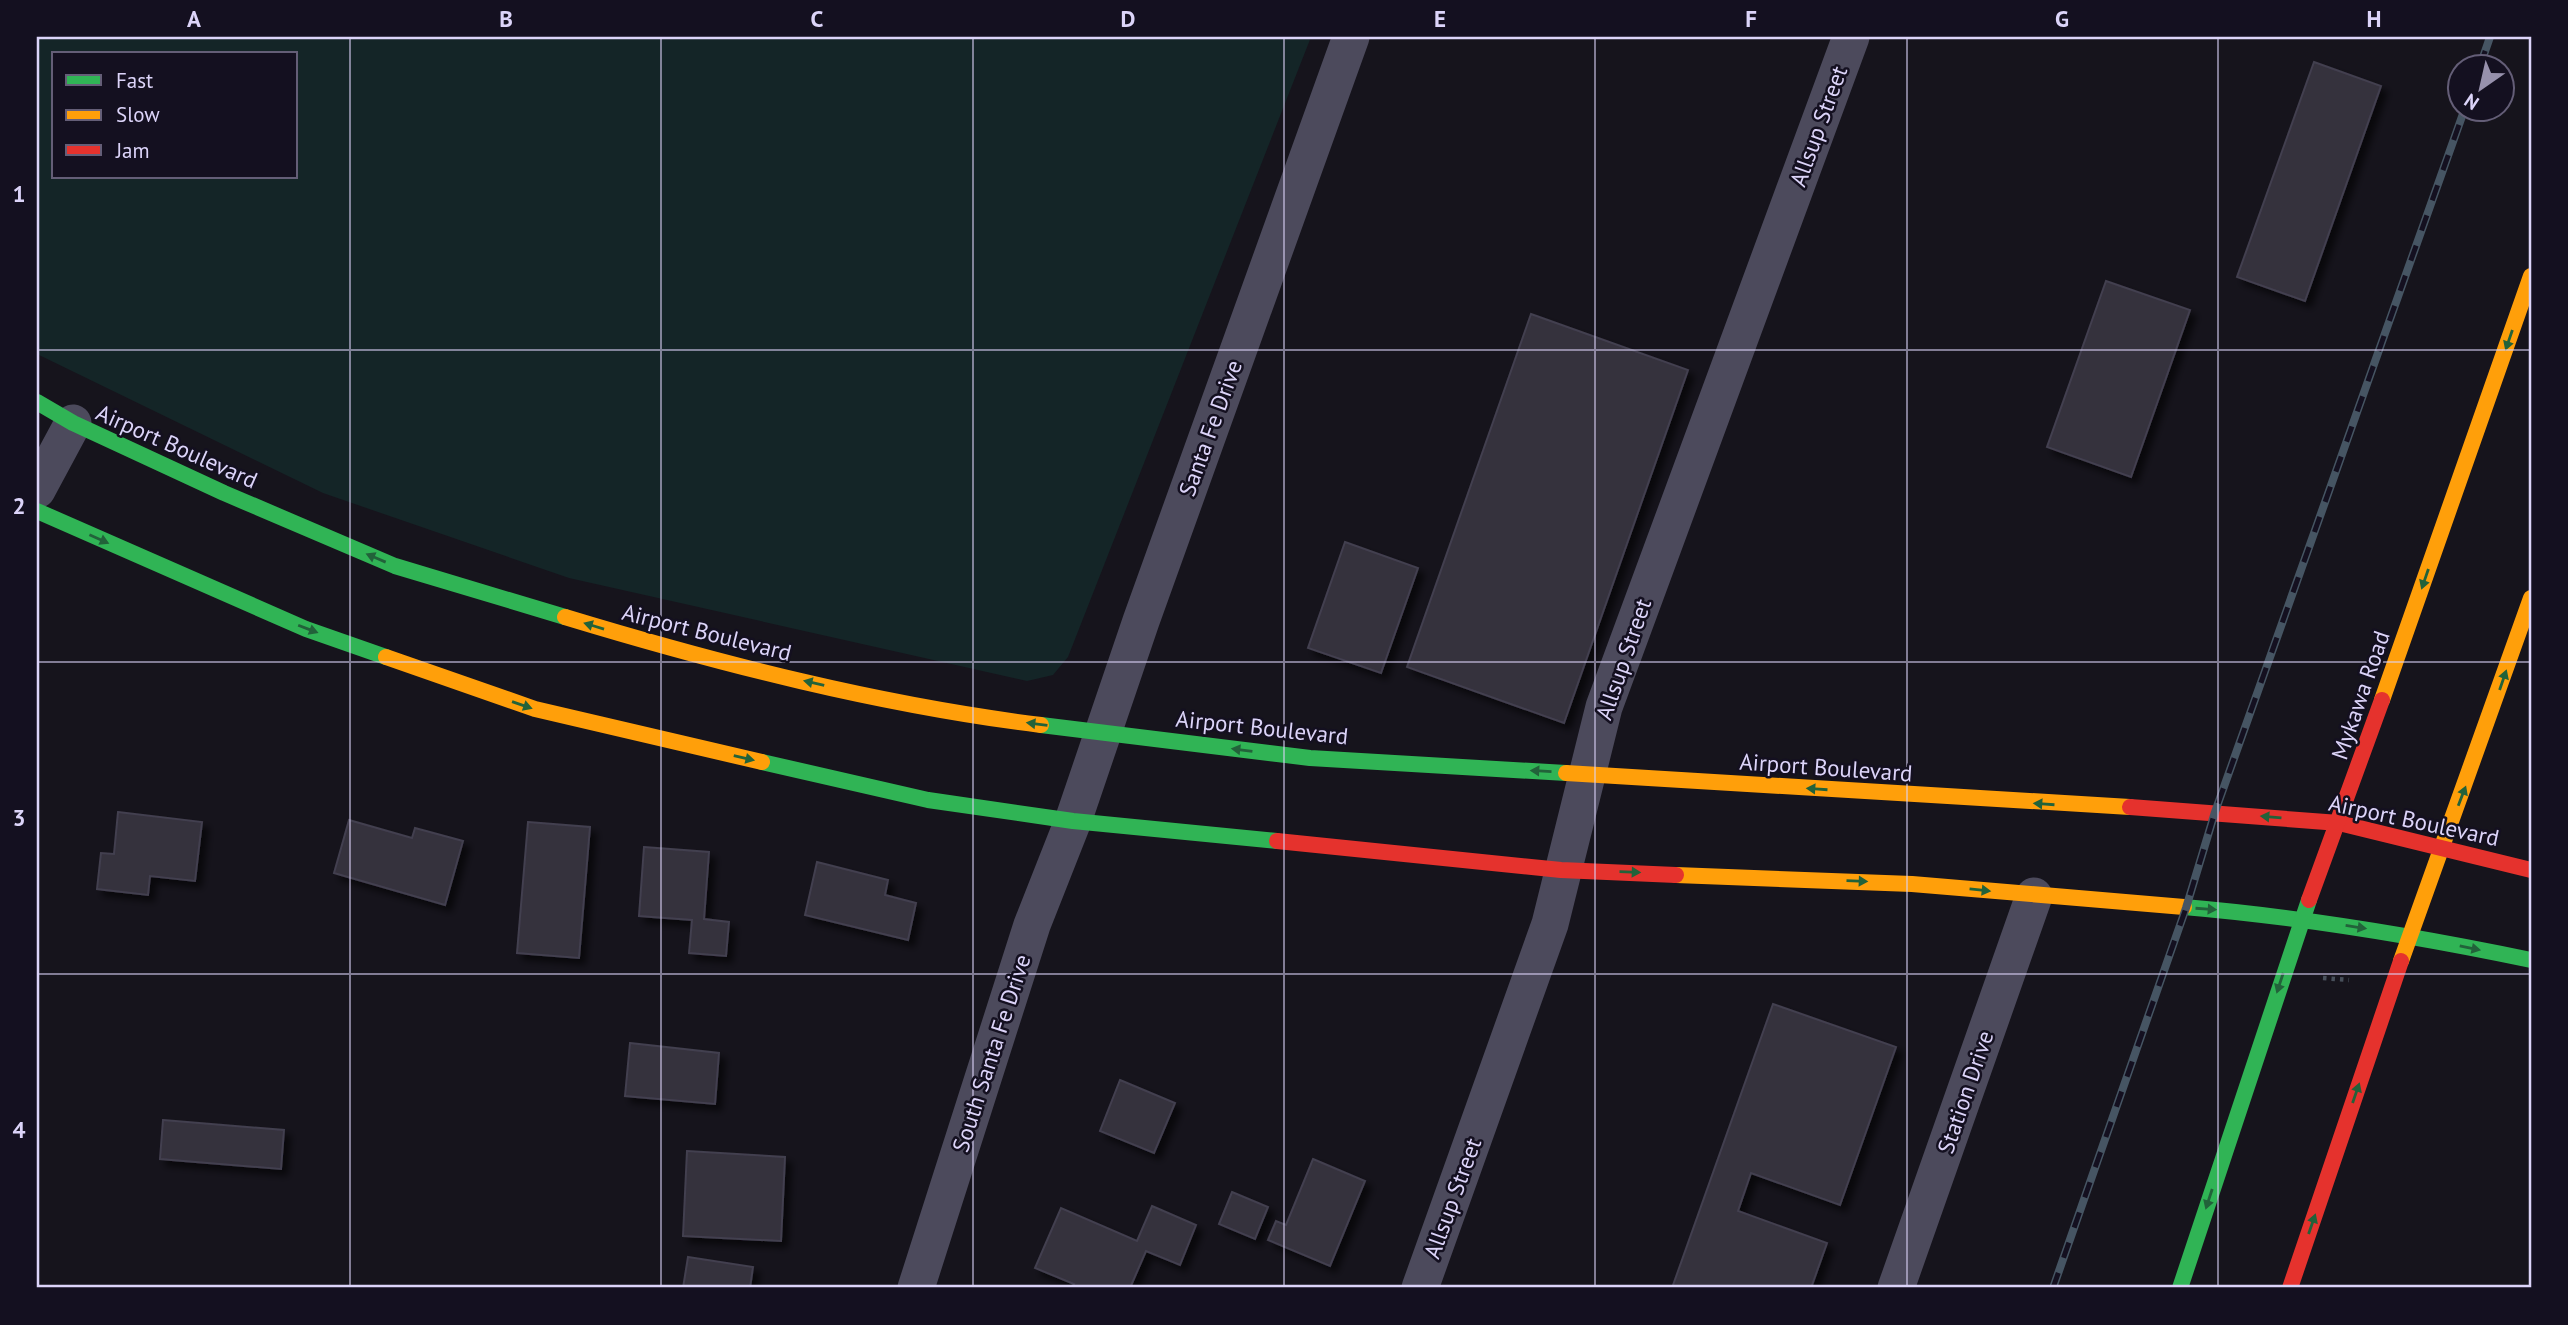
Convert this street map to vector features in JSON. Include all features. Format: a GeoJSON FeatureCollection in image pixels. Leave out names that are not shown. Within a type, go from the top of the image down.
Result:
{"type":"FeatureCollection","features":[{"type":"Feature","properties":{"kind":"main road","name":"Mykawa Road"},"geometry":{"type":"LineString","coordinates":[[2180,1288],[2302,918],[2339,823],[2531,276]]}},
{"type":"Feature","properties":{"kind":"main road","name":"Airport Boulevard"},"geometry":{"type":"LineString","coordinates":[[37,402],[73,423],[395,566],[660,646],[841,689],[993,719],[1310,758],[2339,823],[2531,870]]}},
{"type":"Feature","properties":{"kind":"main road"},"geometry":{"type":"LineString","coordinates":[[37,511],[306,629],[535,709],[928,800],[1073,821],[1561,870],[1912,884],[2302,918],[2409,935],[2531,960]]}},
{"type":"Feature","properties":{"kind":"main road"},"geometry":{"type":"LineString","coordinates":[[2290,1288],[2409,935],[2531,598]]}},
{"type":"Feature","properties":{"kind":"street","name":"Santa Fe Drive"},"geometry":{"type":"LineString","coordinates":[[1073,821],[1146,608],[1351,37]]}},
{"type":"Feature","properties":{"kind":"street","name":"Allsup Street"},"geometry":{"type":"LineString","coordinates":[[1420,1288],[1550,924],[1561,870],[1604,707],[1851,37]]}},
{"type":"Feature","properties":{"kind":"street"},"geometry":{"type":"LineString","coordinates":[[37,490],[73,423]]}},
{"type":"Feature","properties":{"kind":"street","name":"South Santa Fe Drive"},"geometry":{"type":"LineString","coordinates":[[916,1288],[1032,925],[1073,821]]}},
{"type":"Feature","properties":{"kind":"street","name":"Station Drive"},"geometry":{"type":"LineString","coordinates":[[1896,1288],[2034,896]]}},
{"type":"Feature","properties":{"kind":"path"},"geometry":{"type":"LineString","coordinates":[[2323,978],[2349,980]]}},
{"type":"Feature","properties":{"kind":"shaded area"},"geometry":{"type":"Polygon","coordinates":[[[37,37],[1311,37],[1068,657],[1053,675],[1027,681],[569,578],[323,493],[37,354],[37,37]]]}},
{"type":"Feature","properties":{"kind":"building"},"geometry":{"type":"Polygon","coordinates":[[[2314,62],[2381,86],[2305,301],[2237,277],[2314,62]]]}},
{"type":"Feature","properties":{"kind":"building"},"geometry":{"type":"Polygon","coordinates":[[[2106,281],[2190,310],[2131,477],[2047,447],[2106,281]]]}},
{"type":"Feature","properties":{"kind":"building"},"geometry":{"type":"Polygon","coordinates":[[[1531,314],[1688,370],[1564,723],[1407,667],[1531,314]]]}},
{"type":"Feature","properties":{"kind":"building"},"geometry":{"type":"Polygon","coordinates":[[[1345,542],[1418,568],[1381,673],[1308,648],[1345,542]]]}},
{"type":"Feature","properties":{"kind":"building"},"geometry":{"type":"Polygon","coordinates":[[[118,812],[202,822],[195,881],[150,876],[148,895],[97,889],[101,853],[114,854],[118,812]]]}},
{"type":"Feature","properties":{"kind":"building"},"geometry":{"type":"Polygon","coordinates":[[[349,820],[412,838],[415,828],[463,841],[445,905],[334,873],[349,820]]]}},
{"type":"Feature","properties":{"kind":"building"},"geometry":{"type":"Polygon","coordinates":[[[528,822],[590,827],[579,958],[517,953],[528,822]]]}},
{"type":"Feature","properties":{"kind":"building"},"geometry":{"type":"Polygon","coordinates":[[[644,847],[709,852],[704,919],[729,922],[726,956],[689,953],[692,920],[639,916],[644,847]]]}},
{"type":"Feature","properties":{"kind":"building"},"geometry":{"type":"Polygon","coordinates":[[[817,862],[888,880],[885,895],[916,903],[908,940],[805,915],[817,862]]]}},
{"type":"Feature","properties":{"kind":"building"},"geometry":{"type":"Polygon","coordinates":[[[1773,1004],[1896,1047],[1840,1205],[1751,1173],[1738,1211],[1827,1243],[1811,1288],[1672,1288],[1773,1004]]]}},
{"type":"Feature","properties":{"kind":"building"},"geometry":{"type":"Polygon","coordinates":[[[630,1043],[719,1053],[715,1104],[625,1096],[630,1043]]]}},
{"type":"Feature","properties":{"kind":"building"},"geometry":{"type":"Polygon","coordinates":[[[1120,1080],[1175,1103],[1154,1153],[1100,1131],[1120,1080]]]}},
{"type":"Feature","properties":{"kind":"building"},"geometry":{"type":"Polygon","coordinates":[[[163,1120],[284,1130],[281,1169],[160,1159],[163,1120]]]}},
{"type":"Feature","properties":{"kind":"building"},"geometry":{"type":"Polygon","coordinates":[[[687,1151],[785,1157],[781,1241],[683,1236],[687,1151]]]}},
{"type":"Feature","properties":{"kind":"building"},"geometry":{"type":"Polygon","coordinates":[[[1313,1159],[1365,1181],[1330,1266],[1268,1240],[1276,1221],[1286,1225],[1313,1159]]]}},
{"type":"Feature","properties":{"kind":"building"},"geometry":{"type":"Polygon","coordinates":[[[1232,1192],[1268,1207],[1255,1239],[1219,1224],[1232,1192]]]}},
{"type":"Feature","properties":{"kind":"building"},"geometry":{"type":"Polygon","coordinates":[[[1152,1206],[1196,1225],[1180,1265],[1146,1251],[1130,1288],[1072,1288],[1074,1284],[1035,1268],[1061,1208],[1137,1241],[1152,1206]]]}},
{"type":"Feature","properties":{"kind":"building"},"geometry":{"type":"Polygon","coordinates":[[[688,1257],[753,1267],[750,1288],[683,1288],[688,1257]]]}},
{"type":"Feature","properties":{"kind":"railway"},"geometry":{"type":"LineString","coordinates":[[2485,52],[2490,37]]}},
{"type":"Feature","properties":{"kind":"railway"},"geometry":{"type":"LineString","coordinates":[[2053,1288],[2186,908],[2215,812],[2460,122]]}},
{"type":"Feature","properties":{"kind":"traffic: fast"},"geometry":{"type":"LineString","coordinates":[[37,402],[73,423],[224,493],[395,566],[565,617]]}},
{"type":"Feature","properties":{"kind":"traffic: fast"},"geometry":{"type":"LineString","coordinates":[[37,511],[306,629],[386,657]]}},
{"type":"Feature","properties":{"kind":"traffic: fast"},"geometry":{"type":"LineString","coordinates":[[1041,725],[1310,758],[1566,773]]}},
{"type":"Feature","properties":{"kind":"traffic: fast"},"geometry":{"type":"LineString","coordinates":[[762,762],[928,800],[1073,821],[1277,841]]}},
{"type":"Feature","properties":{"kind":"traffic: fast"},"geometry":{"type":"LineString","coordinates":[[2180,1288],[2309,900]]}},
{"type":"Feature","properties":{"kind":"traffic: fast"},"geometry":{"type":"LineString","coordinates":[[2184,907],[2358,928],[2531,960]]}},
{"type":"Feature","properties":{"kind":"traffic: slow"},"geometry":{"type":"LineString","coordinates":[[2382,700],[2531,276]]}},
{"type":"Feature","properties":{"kind":"traffic: slow"},"geometry":{"type":"LineString","coordinates":[[2401,961],[2531,598]]}},
{"type":"Feature","properties":{"kind":"traffic: slow"},"geometry":{"type":"LineString","coordinates":[[565,617],[682,651],[801,681],[920,706],[1041,725]]}},
{"type":"Feature","properties":{"kind":"traffic: slow"},"geometry":{"type":"LineString","coordinates":[[386,657],[535,709],[762,762]]}},
{"type":"Feature","properties":{"kind":"traffic: slow"},"geometry":{"type":"LineString","coordinates":[[1566,773],[2130,807]]}},
{"type":"Feature","properties":{"kind":"traffic: slow"},"geometry":{"type":"LineString","coordinates":[[1676,875],[1912,884],[2184,907]]}},
{"type":"Feature","properties":{"kind":"traffic: jam"},"geometry":{"type":"LineString","coordinates":[[2309,900],[2382,700]]}},
{"type":"Feature","properties":{"kind":"traffic: jam"},"geometry":{"type":"LineString","coordinates":[[2130,807],[2339,823],[2531,870]]}},
{"type":"Feature","properties":{"kind":"traffic: jam"},"geometry":{"type":"LineString","coordinates":[[1277,841],[1561,870],[1676,875]]}},
{"type":"Feature","properties":{"kind":"traffic: jam"},"geometry":{"type":"LineString","coordinates":[[2290,1288],[2401,961]]}}]}
